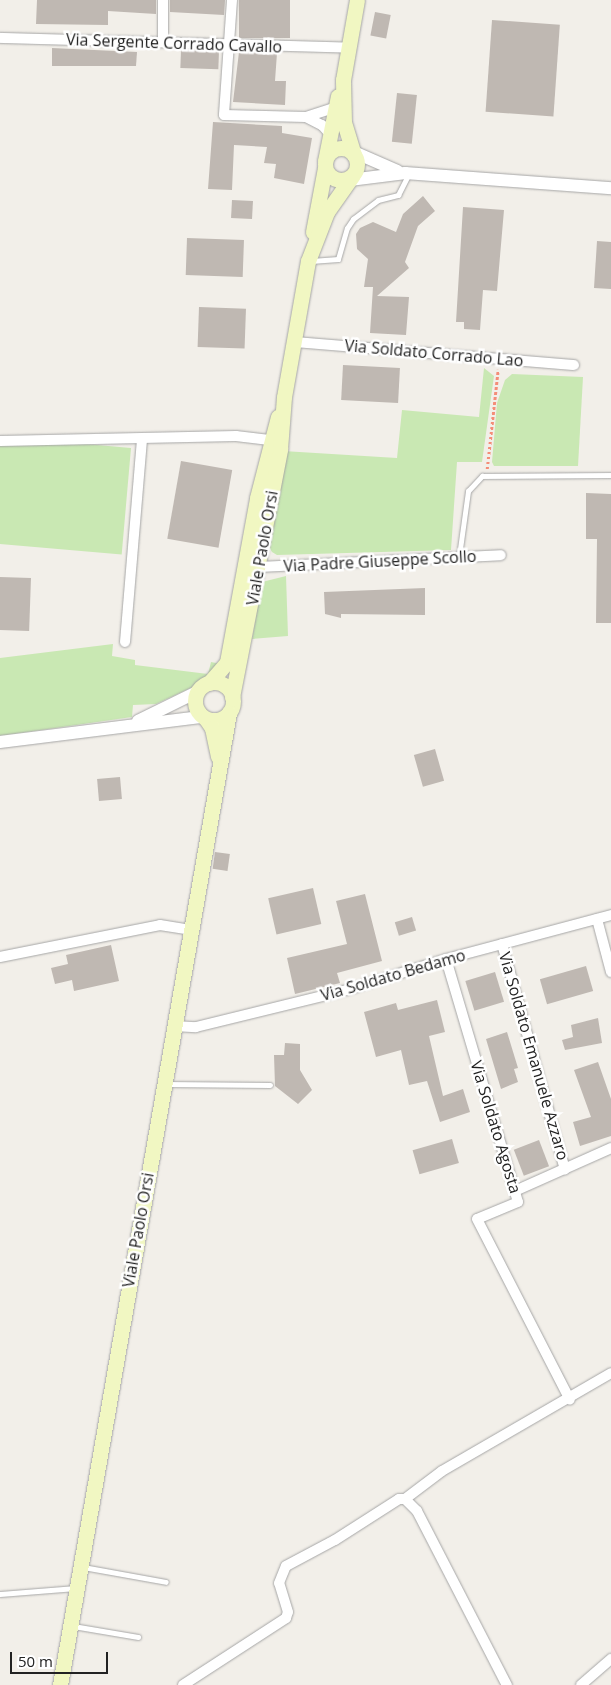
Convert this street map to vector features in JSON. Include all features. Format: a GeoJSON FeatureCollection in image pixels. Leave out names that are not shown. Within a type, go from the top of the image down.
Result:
{"type":"FeatureCollection","features":[{"type":"Feature","properties":{"kind":"main road"},"geometry":{"type":"LineString","coordinates":[[310,256],[316,201],[325,165],[334,108],[343,80],[357,0]]}},
{"type":"Feature","properties":{"kind":"main road"},"geometry":{"type":"LineString","coordinates":[[310,256],[336,199],[352,178],[357,165],[351,152],[344,122],[343,80]]}},
{"type":"Feature","properties":{"kind":"main road"},"geometry":{"type":"LineString","coordinates":[[325,165],[333,150],[351,152]]}},
{"type":"Feature","properties":{"kind":"main road"},"geometry":{"type":"LineString","coordinates":[[325,165],[330,177],[352,178]]}},
{"type":"Feature","properties":{"kind":"main road","name":"Viale Paolo Orsi"},"geometry":{"type":"LineString","coordinates":[[203,688],[225,667],[258,498],[275,440],[284,397],[310,256]]}},
{"type":"Feature","properties":{"kind":"main road","name":"Viale Paolo Orsi"},"geometry":{"type":"LineString","coordinates":[[232,697],[259,567],[275,440]]}},
{"type":"Feature","properties":{"kind":"main road"},"geometry":{"type":"LineString","coordinates":[[224,685],[232,697],[219,775],[216,740],[195,705],[203,688],[224,685]]}},
{"type":"Feature","properties":{"kind":"main road"},"geometry":{"type":"LineString","coordinates":[[204,718],[218,720],[229,713]]}},
{"type":"Feature","properties":{"kind":"main road","name":"Viale Paolo Orsi"},"geometry":{"type":"LineString","coordinates":[[60,1685],[219,775]]}},
{"type":"Feature","properties":{"kind":"street"},"geometry":{"type":"LineString","coordinates":[[163,0],[163,42]]}},
{"type":"Feature","properties":{"kind":"street"},"geometry":{"type":"LineString","coordinates":[[232,0],[224,115],[306,117],[334,108]]}},
{"type":"Feature","properties":{"kind":"street","name":"Via Sergente Corrado Cavallo"},"geometry":{"type":"LineString","coordinates":[[0,38],[348,48]]}},
{"type":"Feature","properties":{"kind":"street"},"geometry":{"type":"LineString","coordinates":[[306,117],[322,125],[329,133]]}},
{"type":"Feature","properties":{"kind":"street"},"geometry":{"type":"LineString","coordinates":[[351,152],[407,173]]}},
{"type":"Feature","properties":{"kind":"street"},"geometry":{"type":"LineString","coordinates":[[352,178],[407,173],[611,188]]}},
{"type":"Feature","properties":{"kind":"street","name":"Via Soldato Corrado Lao"},"geometry":{"type":"LineString","coordinates":[[294,342],[574,365]]}},
{"type":"Feature","properties":{"kind":"street"},"geometry":{"type":"LineString","coordinates":[[0,441],[236,436],[275,440]]}},
{"type":"Feature","properties":{"kind":"street"},"geometry":{"type":"LineString","coordinates":[[125,642],[142,439]]}},
{"type":"Feature","properties":{"kind":"street"},"geometry":{"type":"LineString","coordinates":[[230,644],[242,618],[251,574],[259,567],[252,553],[259,520],[258,498]]}},
{"type":"Feature","properties":{"kind":"street","name":"Via Padre Giuseppe Scollo"},"geometry":{"type":"LineString","coordinates":[[259,567],[501,555]]}},
{"type":"Feature","properties":{"kind":"street"},"geometry":{"type":"LineString","coordinates":[[132,724],[203,688]]}},
{"type":"Feature","properties":{"kind":"street"},"geometry":{"type":"LineString","coordinates":[[0,742],[132,724],[204,718]]}},
{"type":"Feature","properties":{"kind":"street","name":"Via Soldato Bedamo"},"geometry":{"type":"LineString","coordinates":[[174,1026],[196,1027],[337,993],[446,958],[611,916]]}},
{"type":"Feature","properties":{"kind":"street"},"geometry":{"type":"LineString","coordinates":[[597,919],[611,972]]}},
{"type":"Feature","properties":{"kind":"street"},"geometry":{"type":"LineString","coordinates":[[0,957],[160,925],[191,930]]}},
{"type":"Feature","properties":{"kind":"street","name":"Via Soldato Emanuele Azzaro"},"geometry":{"type":"LineString","coordinates":[[502,944],[565,1168]]}},
{"type":"Feature","properties":{"kind":"street","name":"Via Soldato Agosta"},"geometry":{"type":"LineString","coordinates":[[446,958],[518,1202],[477,1219],[570,1400]]}},
{"type":"Feature","properties":{"kind":"street"},"geometry":{"type":"LineString","coordinates":[[515,1191],[611,1148]]}},
{"type":"Feature","properties":{"kind":"street"},"geometry":{"type":"LineString","coordinates":[[183,1685],[286,1618],[288,1612],[279,1582],[286,1566],[335,1540],[391,1502],[405,1499],[442,1471],[541,1412],[570,1400],[611,1374]]}},
{"type":"Feature","properties":{"kind":"street"},"geometry":{"type":"LineString","coordinates":[[405,1499],[417,1511],[507,1685]]}},
{"type":"Feature","properties":{"kind":"street"},"geometry":{"type":"LineString","coordinates":[[581,1685],[611,1659]]}},
{"type":"Feature","properties":{"kind":"lane"},"geometry":{"type":"LineString","coordinates":[[310,256],[338,259],[347,228],[353,219],[372,204],[398,195],[407,173]]}},
{"type":"Feature","properties":{"kind":"lane"},"geometry":{"type":"LineString","coordinates":[[460,556],[468,490],[473,482],[487,474],[611,475]]}},
{"type":"Feature","properties":{"kind":"lane"},"geometry":{"type":"LineString","coordinates":[[164,1084],[270,1085]]}},
{"type":"Feature","properties":{"kind":"lane"},"geometry":{"type":"LineString","coordinates":[[80,1567],[166,1582]]}},
{"type":"Feature","properties":{"kind":"lane"},"geometry":{"type":"LineString","coordinates":[[0,1594],[77,1588]]}},
{"type":"Feature","properties":{"kind":"lane"},"geometry":{"type":"LineString","coordinates":[[70,1625],[138,1637]]}},
{"type":"Feature","properties":{"kind":"path"},"geometry":{"type":"LineString","coordinates":[[487,474],[500,359]]}},
{"type":"Feature","properties":{"kind":"green space"},"geometry":{"type":"Polygon","coordinates":[[[484,368],[494,376],[482,462],[457,462],[451,550],[277,555],[272,552],[267,544],[283,451],[397,458],[402,410],[479,417],[484,368]]]}},
{"type":"Feature","properties":{"kind":"green space"},"geometry":{"type":"Polygon","coordinates":[[[512,374],[583,377],[578,466],[494,466],[492,462],[497,403],[505,380],[512,374]]]}},
{"type":"Feature","properties":{"kind":"green space"},"geometry":{"type":"Polygon","coordinates":[[[0,437],[131,448],[122,555],[0,544],[0,437]]]}},
{"type":"Feature","properties":{"kind":"green space"},"geometry":{"type":"Polygon","coordinates":[[[286,576],[288,636],[252,639],[262,582],[286,576]]]}},
{"type":"Feature","properties":{"kind":"green space"},"geometry":{"type":"Polygon","coordinates":[[[113,644],[112,656],[135,660],[135,665],[208,674],[211,662],[221,664],[195,686],[156,704],[133,705],[132,717],[0,736],[0,658],[113,644]]]}},
{"type":"Feature","properties":{"kind":"building"},"geometry":{"type":"Polygon","coordinates":[[[37,0],[156,0],[156,14],[108,11],[108,25],[36,24],[37,0]]]}},
{"type":"Feature","properties":{"kind":"building"},"geometry":{"type":"Polygon","coordinates":[[[170,0],[225,0],[224,15],[170,12],[170,0]]]}},
{"type":"Feature","properties":{"kind":"building"},"geometry":{"type":"Polygon","coordinates":[[[239,0],[290,0],[290,38],[239,38],[239,0]]]}},
{"type":"Feature","properties":{"kind":"building"},"geometry":{"type":"Polygon","coordinates":[[[375,12],[391,15],[386,39],[370,36],[375,12]]]}},
{"type":"Feature","properties":{"kind":"building"},"geometry":{"type":"Polygon","coordinates":[[[492,20],[560,25],[553,117],[486,112],[492,20]]]}},
{"type":"Feature","properties":{"kind":"building"},"geometry":{"type":"Polygon","coordinates":[[[52,48],[137,52],[136,66],[52,66],[52,48]]]}},
{"type":"Feature","properties":{"kind":"building"},"geometry":{"type":"Polygon","coordinates":[[[181,50],[219,51],[218,69],[180,68],[181,50]]]}},
{"type":"Feature","properties":{"kind":"building"},"geometry":{"type":"Polygon","coordinates":[[[239,52],[277,53],[275,81],[286,81],[285,105],[233,102],[239,52]]]}},
{"type":"Feature","properties":{"kind":"building"},"geometry":{"type":"Polygon","coordinates":[[[397,93],[417,95],[412,144],[392,142],[397,93]]]}},
{"type":"Feature","properties":{"kind":"building"},"geometry":{"type":"Polygon","coordinates":[[[213,122],[282,126],[282,133],[312,138],[304,184],[274,178],[276,164],[264,163],[267,147],[234,145],[232,190],[208,189],[213,122]]]}},
{"type":"Feature","properties":{"kind":"building"},"geometry":{"type":"Polygon","coordinates":[[[423,196],[435,211],[418,226],[405,262],[409,268],[377,296],[409,297],[406,335],[370,333],[373,287],[364,287],[368,259],[357,249],[356,234],[360,228],[373,222],[396,232],[403,214],[423,196]]]}},
{"type":"Feature","properties":{"kind":"building"},"geometry":{"type":"Polygon","coordinates":[[[232,200],[253,201],[252,219],[231,218],[232,200]]]}},
{"type":"Feature","properties":{"kind":"building"},"geometry":{"type":"Polygon","coordinates":[[[463,207],[504,210],[497,291],[483,290],[480,330],[464,329],[464,322],[456,322],[463,207]]]}},
{"type":"Feature","properties":{"kind":"building"},"geometry":{"type":"Polygon","coordinates":[[[187,238],[244,240],[243,277],[186,275],[187,238]]]}},
{"type":"Feature","properties":{"kind":"building"},"geometry":{"type":"Polygon","coordinates":[[[597,241],[611,242],[611,289],[594,288],[597,241]]]}},
{"type":"Feature","properties":{"kind":"building"},"geometry":{"type":"Polygon","coordinates":[[[199,307],[246,309],[245,349],[198,347],[199,307]]]}},
{"type":"Feature","properties":{"kind":"building"},"geometry":{"type":"Polygon","coordinates":[[[343,365],[400,368],[398,403],[341,400],[343,365]]]}},
{"type":"Feature","properties":{"kind":"building"},"geometry":{"type":"Polygon","coordinates":[[[181,461],[232,470],[218,548],[167,539],[181,461]]]}},
{"type":"Feature","properties":{"kind":"building"},"geometry":{"type":"Polygon","coordinates":[[[586,493],[611,494],[611,623],[596,623],[597,539],[586,539],[586,493]]]}},
{"type":"Feature","properties":{"kind":"building"},"geometry":{"type":"Polygon","coordinates":[[[0,577],[31,578],[29,631],[0,630],[0,577]]]}},
{"type":"Feature","properties":{"kind":"building"},"geometry":{"type":"Polygon","coordinates":[[[425,588],[425,615],[341,614],[341,618],[325,614],[324,592],[425,588]]]}},
{"type":"Feature","properties":{"kind":"building"},"geometry":{"type":"Polygon","coordinates":[[[435,749],[444,781],[423,787],[414,755],[435,749]]]}},
{"type":"Feature","properties":{"kind":"building"},"geometry":{"type":"Polygon","coordinates":[[[120,777],[122,799],[99,801],[97,779],[120,777]]]}},
{"type":"Feature","properties":{"kind":"building"},"geometry":{"type":"Polygon","coordinates":[[[215,852],[230,854],[227,871],[213,869],[215,852]]]}},
{"type":"Feature","properties":{"kind":"building"},"geometry":{"type":"Polygon","coordinates":[[[313,888],[321,924],[277,934],[268,898],[313,888]]]}},
{"type":"Feature","properties":{"kind":"building"},"geometry":{"type":"Polygon","coordinates":[[[365,894],[382,961],[337,973],[340,983],[295,994],[287,958],[347,944],[336,901],[365,894]]]}},
{"type":"Feature","properties":{"kind":"building"},"geometry":{"type":"Polygon","coordinates":[[[412,917],[416,930],[399,936],[395,922],[412,917]]]}},
{"type":"Feature","properties":{"kind":"building"},"geometry":{"type":"Polygon","coordinates":[[[111,945],[119,981],[74,991],[72,980],[55,984],[51,968],[68,964],[66,955],[111,945]]]}},
{"type":"Feature","properties":{"kind":"building"},"geometry":{"type":"Polygon","coordinates":[[[586,966],[593,991],[547,1004],[540,979],[586,966]]]}},
{"type":"Feature","properties":{"kind":"building"},"geometry":{"type":"Polygon","coordinates":[[[495,972],[504,1002],[474,1011],[465,981],[495,972]]]}},
{"type":"Feature","properties":{"kind":"building"},"geometry":{"type":"Polygon","coordinates":[[[437,1000],[445,1032],[429,1036],[443,1096],[463,1089],[470,1112],[440,1122],[427,1081],[409,1085],[401,1050],[376,1057],[364,1012],[396,1003],[398,1010],[437,1000]]]}},
{"type":"Feature","properties":{"kind":"building"},"geometry":{"type":"Polygon","coordinates":[[[598,1018],[602,1043],[565,1050],[562,1040],[573,1037],[571,1025],[598,1018]]]}},
{"type":"Feature","properties":{"kind":"building"},"geometry":{"type":"Polygon","coordinates":[[[507,1032],[518,1068],[514,1069],[518,1082],[501,1089],[486,1039],[507,1032]]]}},
{"type":"Feature","properties":{"kind":"building"},"geometry":{"type":"Polygon","coordinates":[[[285,1043],[300,1044],[300,1070],[312,1090],[298,1104],[275,1086],[274,1055],[284,1055],[285,1043]]]}},
{"type":"Feature","properties":{"kind":"building"},"geometry":{"type":"Polygon","coordinates":[[[598,1062],[611,1099],[611,1136],[580,1146],[573,1122],[591,1117],[574,1070],[598,1062]]]}},
{"type":"Feature","properties":{"kind":"building"},"geometry":{"type":"Polygon","coordinates":[[[452,1139],[459,1163],[419,1174],[413,1150],[452,1139]]]}},
{"type":"Feature","properties":{"kind":"building"},"geometry":{"type":"Polygon","coordinates":[[[539,1140],[549,1166],[524,1176],[514,1150],[539,1140]]]}}]}
